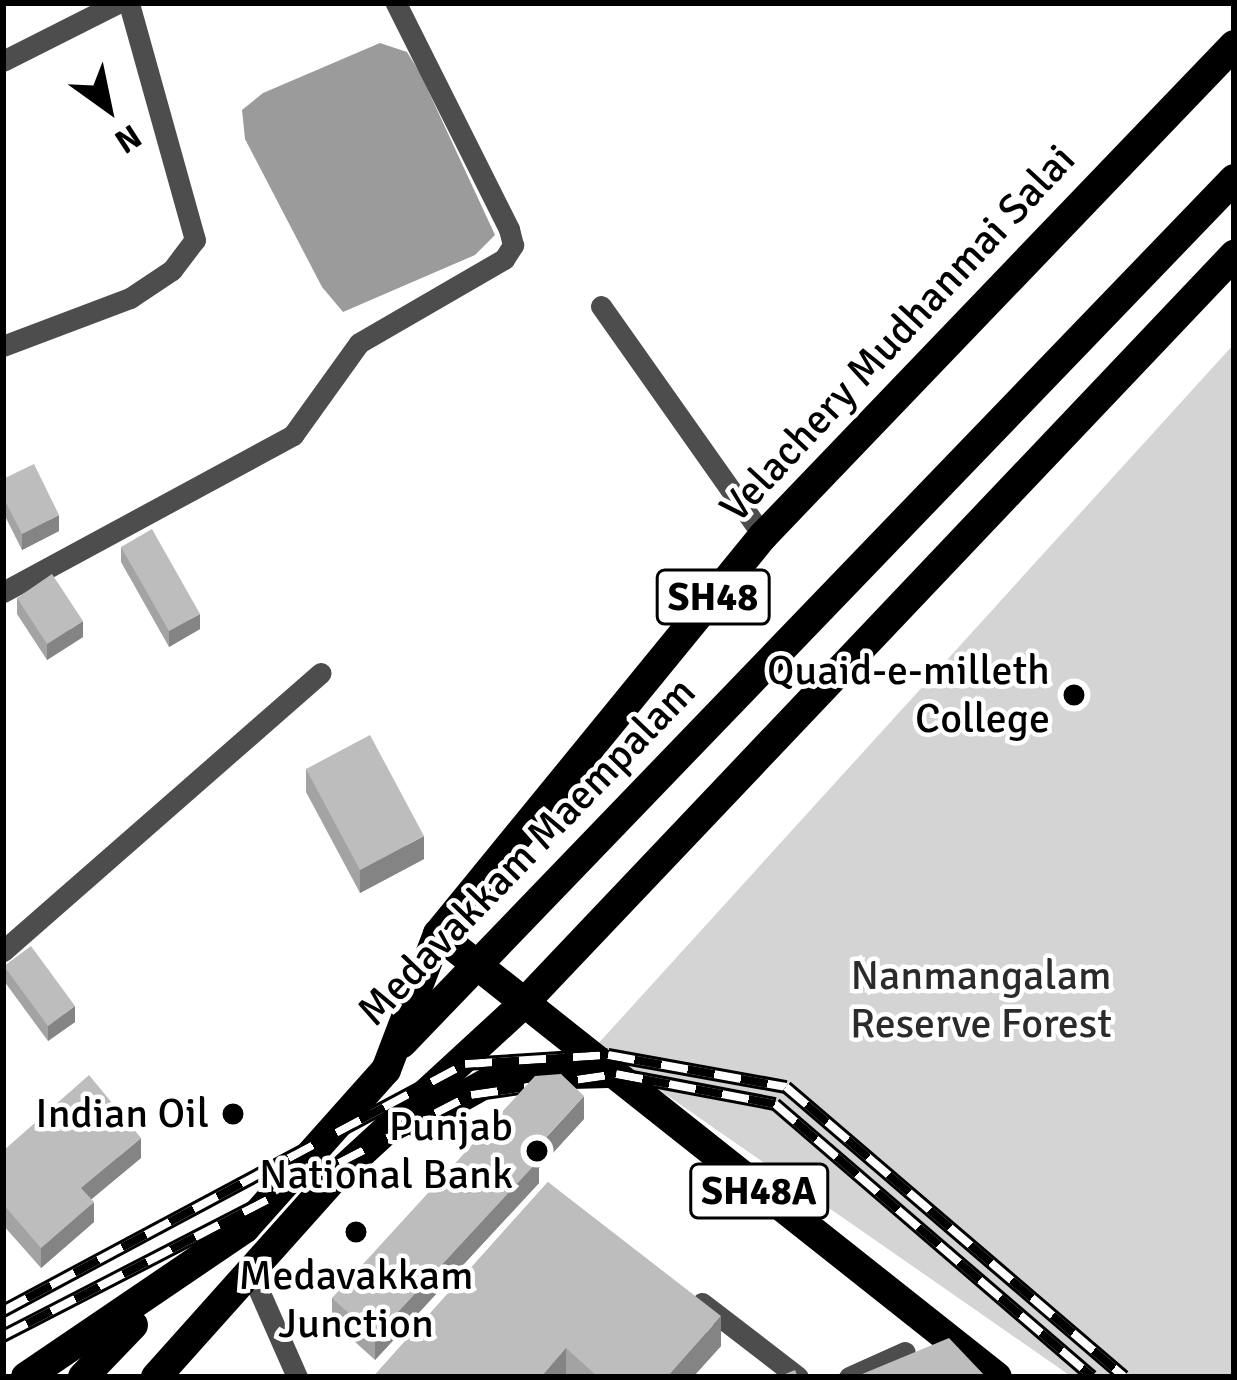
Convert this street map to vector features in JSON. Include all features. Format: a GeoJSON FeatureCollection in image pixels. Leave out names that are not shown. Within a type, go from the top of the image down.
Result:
{"type":"FeatureCollection","features":[{"type":"Feature","properties":{"kind":"main road","name":"Velachery Mudhanmai Salai"},"geometry":{"type":"LineString","coordinates":[[26,1377],[245,1228],[386,1070],[438,934],[763,536],[1234,45]]}},
{"type":"Feature","properties":{"kind":"main road","name":"Medavakkam Maempalam"},"geometry":{"type":"LineString","coordinates":[[83,1377],[1234,178]]}},
{"type":"Feature","properties":{"kind":"main road"},"geometry":{"type":"LineString","coordinates":[[156,1377],[334,1178],[523,1004],[1234,255]]}},
{"type":"Feature","properties":{"kind":"main road","name":"SH48A"},"geometry":{"type":"LineString","coordinates":[[438,934],[997,1377]]}},
{"type":"Feature","properties":{"kind":"main road"},"geometry":{"type":"LineString","coordinates":[[334,1178],[499,1076],[608,1073]]}},
{"type":"Feature","properties":{"kind":"street"},"geometry":{"type":"LineString","coordinates":[[3,61],[118,3]]}},
{"type":"Feature","properties":{"kind":"street"},"geometry":{"type":"LineString","coordinates":[[3,346],[130,298],[172,270],[195,240],[129,3]]}},
{"type":"Feature","properties":{"kind":"street"},"geometry":{"type":"LineString","coordinates":[[3,592],[293,435],[358,343],[481,275],[513,245],[396,3]]}},
{"type":"Feature","properties":{"kind":"street"},"geometry":{"type":"LineString","coordinates":[[601,306],[763,536]]}},
{"type":"Feature","properties":{"kind":"street"},"geometry":{"type":"LineString","coordinates":[[3,951],[320,673]]}},
{"type":"Feature","properties":{"kind":"street"},"geometry":{"type":"LineString","coordinates":[[249,1268],[297,1377]]}},
{"type":"Feature","properties":{"kind":"street"},"geometry":{"type":"LineString","coordinates":[[689,1294],[797,1376]]}},
{"type":"Feature","properties":{"kind":"street"},"geometry":{"type":"LineString","coordinates":[[849,1377],[905,1352]]}},
{"type":"Feature","properties":{"kind":"green space","name":"Nanmangalam Reserve Forest"},"geometry":{"type":"Polygon","coordinates":[[[1234,344],[1234,1377],[1072,1377],[596,1046],[1234,344]]]}},
{"type":"Feature","properties":{"kind":"shaded area"},"geometry":{"type":"Polygon","coordinates":[[[380,43],[407,52],[420,73],[495,235],[475,255],[343,312],[322,287],[245,139],[242,110],[263,93],[380,43]]]}},
{"type":"Feature","properties":{"kind":"building"},"geometry":{"type":"Polygon","coordinates":[[[34,464],[59,515],[22,534],[3,497],[3,479],[34,464]]]}},
{"type":"Feature","properties":{"kind":"building"},"geometry":{"type":"Polygon","coordinates":[[[152,529],[200,614],[169,631],[121,547],[152,529]]]}},
{"type":"Feature","properties":{"kind":"building"},"geometry":{"type":"Polygon","coordinates":[[[52,574],[83,621],[47,644],[17,598],[52,574]]]}},
{"type":"Feature","properties":{"kind":"building"},"geometry":{"type":"Polygon","coordinates":[[[370,735],[424,836],[360,870],[306,769],[370,735]]]}},
{"type":"Feature","properties":{"kind":"building"},"geometry":{"type":"Polygon","coordinates":[[[31,946],[75,1006],[48,1026],[4,966],[31,946]]]}},
{"type":"Feature","properties":{"kind":"building"},"geometry":{"type":"Polygon","coordinates":[[[561,1074],[584,1096],[532,1153],[539,1160],[375,1337],[332,1298],[535,1076],[561,1074]]]}},
{"type":"Feature","properties":{"kind":"building"},"geometry":{"type":"Polygon","coordinates":[[[89,1075],[141,1138],[81,1188],[94,1202],[41,1248],[3,1204],[3,1151],[89,1075]]]}},
{"type":"Feature","properties":{"kind":"building"},"geometry":{"type":"Polygon","coordinates":[[[548,1182],[721,1316],[667,1377],[598,1377],[566,1348],[541,1377],[373,1377],[548,1182]]]}},
{"type":"Feature","properties":{"kind":"building"},"geometry":{"type":"Polygon","coordinates":[[[949,1338],[986,1377],[855,1377],[949,1338]]]}},
{"type":"Feature","properties":{"kind":"railway"},"geometry":{"type":"LineString","coordinates":[[3,1311],[465,1064],[608,1055],[786,1087],[1124,1377]]}},
{"type":"Feature","properties":{"kind":"railway"},"geometry":{"type":"LineString","coordinates":[[3,1336],[471,1095],[616,1074],[775,1104],[1092,1377]]}},
{"type":"Feature","properties":{"kind":"place","name":"Quaid-e-milleth College"},"geometry":{"type":"Point","coordinates":[1074,695]}},
{"type":"Feature","properties":{"kind":"place","name":"Indian Oil"},"geometry":{"type":"Point","coordinates":[233,1114]}},
{"type":"Feature","properties":{"kind":"place","name":"Punjab National Bank"},"geometry":{"type":"Point","coordinates":[537,1151]}},
{"type":"Feature","properties":{"kind":"place","name":"Medavakkam Junction"},"geometry":{"type":"Point","coordinates":[356,1232]}}]}
